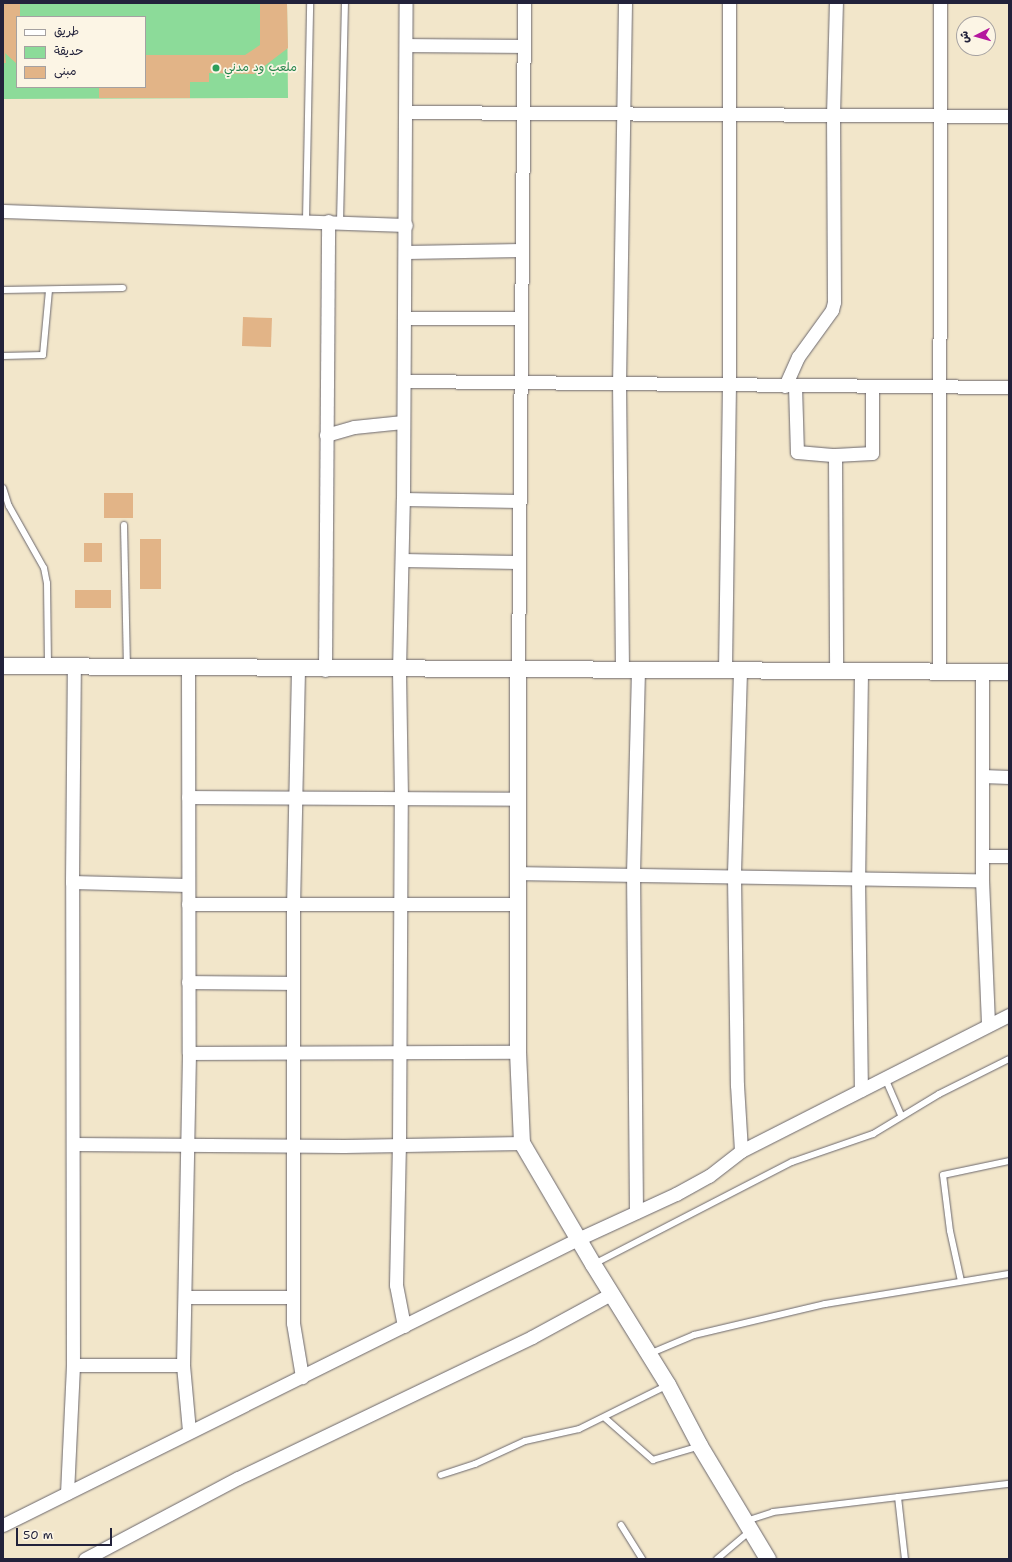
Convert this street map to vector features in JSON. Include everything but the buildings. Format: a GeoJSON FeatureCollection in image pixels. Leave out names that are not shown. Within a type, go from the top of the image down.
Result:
{"type":"FeatureCollection","features":[{"type":"Feature","properties":{"kind":"street"},"geometry":{"type":"LineString","coordinates":[[404,1326],[396,1285],[400,1052],[401,798],[399,670],[406,252],[406,3]]}},
{"type":"Feature","properties":{"kind":"street"},"geometry":{"type":"LineString","coordinates":[[524,3],[521,115],[517,799],[519,904],[518,1052],[522,1143],[611,1294],[668,1385],[700,1446],[768,1559]]}},
{"type":"Feature","properties":{"kind":"street"},"geometry":{"type":"LineString","coordinates":[[622,668],[619,385],[625,3]]}},
{"type":"Feature","properties":{"kind":"street"},"geometry":{"type":"LineString","coordinates":[[729,3],[729,386],[734,876],[737,1078],[741,1151]]}},
{"type":"Feature","properties":{"kind":"street"},"geometry":{"type":"LineString","coordinates":[[836,3],[833,115],[834,302],[832,310],[798,357],[790,386],[797,452],[835,455],[872,453],[872,386]]}},
{"type":"Feature","properties":{"kind":"street"},"geometry":{"type":"LineString","coordinates":[[939,672],[940,3]]}},
{"type":"Feature","properties":{"kind":"street"},"geometry":{"type":"LineString","coordinates":[[406,45],[523,46]]}},
{"type":"Feature","properties":{"kind":"street"},"geometry":{"type":"LineString","coordinates":[[406,112],[624,116],[1009,116]]}},
{"type":"Feature","properties":{"kind":"street"},"geometry":{"type":"LineString","coordinates":[[3,211],[306,220],[406,225]]}},
{"type":"Feature","properties":{"kind":"street"},"geometry":{"type":"LineString","coordinates":[[325,670],[326,436],[334,221]]}},
{"type":"Feature","properties":{"kind":"street"},"geometry":{"type":"LineString","coordinates":[[406,252],[521,250]]}},
{"type":"Feature","properties":{"kind":"street"},"geometry":{"type":"LineString","coordinates":[[404,318],[521,318]]}},
{"type":"Feature","properties":{"kind":"street"},"geometry":{"type":"LineString","coordinates":[[404,381],[619,385],[1009,387]]}},
{"type":"Feature","properties":{"kind":"street"},"geometry":{"type":"LineString","coordinates":[[326,436],[354,427],[403,422]]}},
{"type":"Feature","properties":{"kind":"street"},"geometry":{"type":"LineString","coordinates":[[835,455],[836,672]]}},
{"type":"Feature","properties":{"kind":"street"},"geometry":{"type":"LineString","coordinates":[[403,499],[519,501]]}},
{"type":"Feature","properties":{"kind":"street"},"geometry":{"type":"LineString","coordinates":[[402,560],[518,562]]}},
{"type":"Feature","properties":{"kind":"street"},"geometry":{"type":"LineString","coordinates":[[3,666],[325,670],[518,670],[622,668],[836,672],[1009,672]]}},
{"type":"Feature","properties":{"kind":"street"},"geometry":{"type":"LineString","coordinates":[[67,1493],[73,1365],[72,882],[74,667]]}},
{"type":"Feature","properties":{"kind":"street"},"geometry":{"type":"LineString","coordinates":[[188,668],[187,885],[189,1053],[183,1365],[189,1431]]}},
{"type":"Feature","properties":{"kind":"street"},"geometry":{"type":"LineString","coordinates":[[298,669],[293,904],[293,1298],[294,1323],[302,1377]]}},
{"type":"Feature","properties":{"kind":"street"},"geometry":{"type":"LineString","coordinates":[[636,1212],[633,874],[638,669]]}},
{"type":"Feature","properties":{"kind":"street"},"geometry":{"type":"LineString","coordinates":[[861,672],[858,879],[862,1090]]}},
{"type":"Feature","properties":{"kind":"street"},"geometry":{"type":"LineString","coordinates":[[982,672],[982,880],[988,1025]]}},
{"type":"Feature","properties":{"kind":"street"},"geometry":{"type":"LineString","coordinates":[[982,776],[1009,777]]}},
{"type":"Feature","properties":{"kind":"street"},"geometry":{"type":"LineString","coordinates":[[188,797],[295,799],[517,799]]}},
{"type":"Feature","properties":{"kind":"street"},"geometry":{"type":"LineString","coordinates":[[983,856],[1009,856]]}},
{"type":"Feature","properties":{"kind":"street"},"geometry":{"type":"LineString","coordinates":[[518,873],[982,880]]}},
{"type":"Feature","properties":{"kind":"street"},"geometry":{"type":"LineString","coordinates":[[72,882],[187,885]]}},
{"type":"Feature","properties":{"kind":"street"},"geometry":{"type":"LineString","coordinates":[[188,904],[519,904]]}},
{"type":"Feature","properties":{"kind":"street"},"geometry":{"type":"LineString","coordinates":[[188,982],[293,982]]}},
{"type":"Feature","properties":{"kind":"street"},"geometry":{"type":"LineString","coordinates":[[3,1525],[189,1431],[302,1377],[578,1239],[709,1176],[741,1151],[1009,1015]]}},
{"type":"Feature","properties":{"kind":"street"},"geometry":{"type":"LineString","coordinates":[[189,1053],[518,1052]]}},
{"type":"Feature","properties":{"kind":"street"},"geometry":{"type":"LineString","coordinates":[[73,1144],[293,1146],[522,1143]]}},
{"type":"Feature","properties":{"kind":"street"},"geometry":{"type":"LineString","coordinates":[[85,1559],[238,1478],[532,1337],[611,1294]]}},
{"type":"Feature","properties":{"kind":"street"},"geometry":{"type":"LineString","coordinates":[[185,1297],[293,1298]]}},
{"type":"Feature","properties":{"kind":"street"},"geometry":{"type":"LineString","coordinates":[[73,1365],[183,1365]]}},
{"type":"Feature","properties":{"kind":"lane"},"geometry":{"type":"LineString","coordinates":[[306,220],[310,3]]}},
{"type":"Feature","properties":{"kind":"lane"},"geometry":{"type":"LineString","coordinates":[[334,221],[345,3]]}},
{"type":"Feature","properties":{"kind":"lane"},"geometry":{"type":"LineString","coordinates":[[3,290],[123,288]]}},
{"type":"Feature","properties":{"kind":"lane"},"geometry":{"type":"LineString","coordinates":[[3,356],[44,355],[49,290]]}},
{"type":"Feature","properties":{"kind":"lane"},"geometry":{"type":"LineString","coordinates":[[3,488],[9,506],[44,568],[47,583],[48,667]]}},
{"type":"Feature","properties":{"kind":"lane"},"geometry":{"type":"LineString","coordinates":[[124,525],[127,667]]}},
{"type":"Feature","properties":{"kind":"lane"},"geometry":{"type":"LineString","coordinates":[[593,1264],[792,1162],[873,1134],[902,1115],[1009,1058]]}},
{"type":"Feature","properties":{"kind":"lane"},"geometry":{"type":"LineString","coordinates":[[886,1078],[902,1115]]}},
{"type":"Feature","properties":{"kind":"lane"},"geometry":{"type":"LineString","coordinates":[[961,1281],[950,1231],[943,1175],[1009,1160]]}},
{"type":"Feature","properties":{"kind":"lane"},"geometry":{"type":"LineString","coordinates":[[649,1354],[694,1335],[826,1304],[1009,1274]]}},
{"type":"Feature","properties":{"kind":"lane"},"geometry":{"type":"LineString","coordinates":[[441,1475],[475,1464],[525,1441],[579,1429],[605,1418],[668,1385]]}},
{"type":"Feature","properties":{"kind":"lane"},"geometry":{"type":"LineString","coordinates":[[605,1418],[653,1460],[700,1446]]}},
{"type":"Feature","properties":{"kind":"lane"},"geometry":{"type":"LineString","coordinates":[[717,1559],[749,1526],[773,1512],[1009,1484]]}},
{"type":"Feature","properties":{"kind":"lane"},"geometry":{"type":"LineString","coordinates":[[898,1497],[905,1559]]}},
{"type":"Feature","properties":{"kind":"lane"},"geometry":{"type":"LineString","coordinates":[[621,1525],[642,1559]]}},
{"type":"Feature","properties":{"kind":"green space","name":"ملعب ود مدني"},"geometry":{"type":"Polygon","coordinates":[[[3,3],[287,3],[288,98],[3,99],[3,3]]]}},
{"type":"Feature","properties":{"kind":"place","name":"ملعب ود مدني"},"geometry":{"type":"Point","coordinates":[216,68]}}]}
